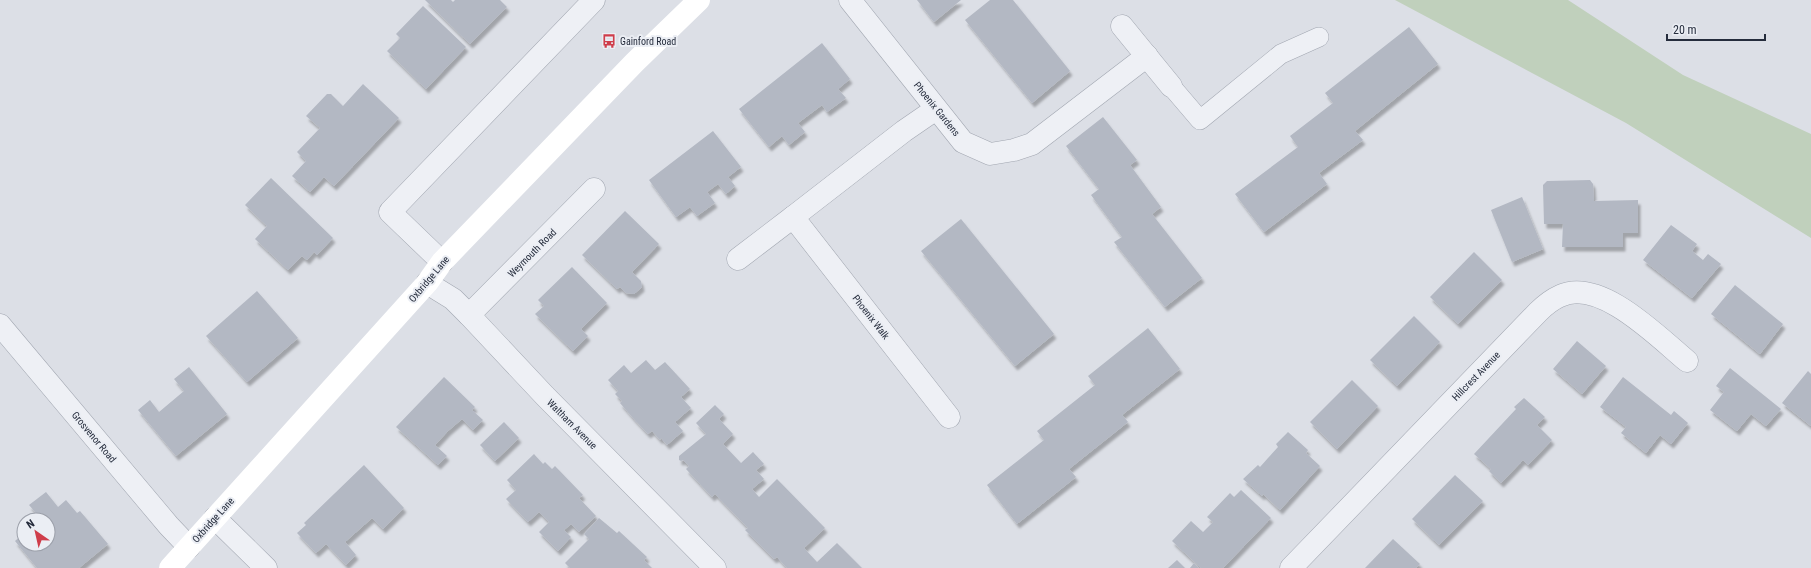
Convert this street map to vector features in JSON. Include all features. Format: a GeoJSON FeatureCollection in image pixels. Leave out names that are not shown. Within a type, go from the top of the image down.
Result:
{"type":"FeatureCollection","features":[{"type":"Feature","properties":{"kind":"street","name":"Oxbridge Lane"},"geometry":{"type":"LineString","coordinates":[[170,568],[427,283],[442,262],[634,62],[699,0]]}},
{"type":"Feature","properties":{"kind":"street","name":"Phoenix Gardens"},"geometry":{"type":"LineString","coordinates":[[850,0],[963,142],[990,154],[1014,150],[1032,144],[1147,56]]}},
{"type":"Feature","properties":{"kind":"street"},"geometry":{"type":"LineString","coordinates":[[442,262],[390,212],[589,2]]}},
{"type":"Feature","properties":{"kind":"street"},"geometry":{"type":"LineString","coordinates":[[1122,26],[1172,86]]}},
{"type":"Feature","properties":{"kind":"street"},"geometry":{"type":"LineString","coordinates":[[738,259],[904,131],[936,109]]}},
{"type":"Feature","properties":{"kind":"street","name":"Weymouth Road"},"geometry":{"type":"LineString","coordinates":[[469,315],[594,190]]}},
{"type":"Feature","properties":{"kind":"street","name":"Phoenix Walk"},"geometry":{"type":"LineString","coordinates":[[793,217],[948,417]]}},
{"type":"Feature","properties":{"kind":"street","name":"Waltham Avenue"},"geometry":{"type":"LineString","coordinates":[[427,283],[452,299],[469,315],[545,396],[715,568]]}},
{"type":"Feature","properties":{"kind":"street","name":"Hillcrest Avenue"},"geometry":{"type":"LineString","coordinates":[[1291,568],[1538,312],[1561,295],[1580,293],[1592,294],[1606,298],[1686,361]]}},
{"type":"Feature","properties":{"kind":"street","name":"Grosvenor Road"},"geometry":{"type":"LineString","coordinates":[[0,325],[169,526],[189,547]]}},
{"type":"Feature","properties":{"kind":"street"},"geometry":{"type":"LineString","coordinates":[[215,518],[266,568]]}},
{"type":"Feature","properties":{"kind":"lane"},"geometry":{"type":"LineString","coordinates":[[1172,86],[1200,120],[1281,54],[1318,37]]}},
{"type":"Feature","properties":{"kind":"green space"},"geometry":{"type":"Polygon","coordinates":[[[1395,0],[1568,0],[1683,75],[1811,134],[1811,238],[1626,123],[1395,0]]]}},
{"type":"Feature","properties":{"kind":"building"},"geometry":{"type":"Polygon","coordinates":[[[425,0],[451,0],[453,2],[455,0],[500,0],[507,7],[470,44],[425,0]]]}},
{"type":"Feature","properties":{"kind":"building"},"geometry":{"type":"Polygon","coordinates":[[[917,0],[961,0],[934,22],[917,0]]]}},
{"type":"Feature","properties":{"kind":"building"},"geometry":{"type":"Polygon","coordinates":[[[990,0],[1013,0],[1070,71],[1032,103],[965,20],[990,0]]]}},
{"type":"Feature","properties":{"kind":"building"},"geometry":{"type":"Polygon","coordinates":[[[423,6],[466,47],[426,89],[387,51],[400,38],[396,34],[423,6]]]}},
{"type":"Feature","properties":{"kind":"building"},"geometry":{"type":"Polygon","coordinates":[[[1409,27],[1438,64],[1355,131],[1363,140],[1319,173],[1327,184],[1264,232],[1235,194],[1298,147],[1290,136],[1333,103],[1325,93],[1409,27]]]}},
{"type":"Feature","properties":{"kind":"building"},"geometry":{"type":"Polygon","coordinates":[[[822,43],[850,79],[838,89],[846,98],[827,112],[822,105],[798,123],[805,132],[789,145],[782,136],[769,147],[739,109],[822,43]]]}},
{"type":"Feature","properties":{"kind":"building"},"geometry":{"type":"Polygon","coordinates":[[[363,84],[399,118],[334,186],[324,177],[310,192],[292,176],[306,161],[297,152],[320,128],[306,116],[327,94],[331,94],[343,106],[363,84]]]}},
{"type":"Feature","properties":{"kind":"building"},"geometry":{"type":"Polygon","coordinates":[[[1103,117],[1137,160],[1130,165],[1161,207],[1152,214],[1202,278],[1165,307],[1114,242],[1122,237],[1091,195],[1099,189],[1066,146],[1103,117]]]}},
{"type":"Feature","properties":{"kind":"building"},"geometry":{"type":"Polygon","coordinates":[[[713,131],[741,167],[728,177],[735,186],[726,194],[718,184],[707,192],[715,203],[697,216],[690,207],[676,217],[649,180],[713,131]]]}},
{"type":"Feature","properties":{"kind":"building"},"geometry":{"type":"Polygon","coordinates":[[[271,178],[333,238],[317,255],[314,252],[307,260],[302,256],[288,270],[255,239],[267,226],[245,205],[271,178]]]}},
{"type":"Feature","properties":{"kind":"building"},"geometry":{"type":"Polygon","coordinates":[[[1590,180],[1593,184],[1594,201],[1638,200],[1638,233],[1623,233],[1623,247],[1562,247],[1563,224],[1544,224],[1543,185],[1547,181],[1590,180]]]}},
{"type":"Feature","properties":{"kind":"building"},"geometry":{"type":"Polygon","coordinates":[[[1522,197],[1543,249],[1512,262],[1491,210],[1522,197]]]}},
{"type":"Feature","properties":{"kind":"building"},"geometry":{"type":"Polygon","coordinates":[[[625,211],[659,244],[632,272],[641,281],[642,287],[634,294],[626,293],[620,287],[617,289],[582,255],[625,211]]]}},
{"type":"Feature","properties":{"kind":"building"},"geometry":{"type":"Polygon","coordinates":[[[961,219],[1054,334],[1015,366],[921,251],[961,219]]]}},
{"type":"Feature","properties":{"kind":"building"},"geometry":{"type":"Polygon","coordinates":[[[1671,225],[1697,244],[1692,251],[1703,260],[1708,254],[1721,264],[1692,298],[1643,260],[1671,225]]]}},
{"type":"Feature","properties":{"kind":"building"},"geometry":{"type":"Polygon","coordinates":[[[1474,252],[1502,280],[1458,324],[1430,297],[1474,252]]]}},
{"type":"Feature","properties":{"kind":"building"},"geometry":{"type":"Polygon","coordinates":[[[572,267],[607,303],[581,329],[588,336],[573,351],[535,314],[544,306],[538,300],[572,267]]]}},
{"type":"Feature","properties":{"kind":"building"},"geometry":{"type":"Polygon","coordinates":[[[1735,285],[1783,324],[1760,354],[1711,314],[1735,285]]]}},
{"type":"Feature","properties":{"kind":"building"},"geometry":{"type":"Polygon","coordinates":[[[257,291],[298,338],[247,382],[206,336],[257,291]]]}},
{"type":"Feature","properties":{"kind":"building"},"geometry":{"type":"Polygon","coordinates":[[[1414,316],[1440,342],[1397,386],[1370,360],[1414,316]]]}},
{"type":"Feature","properties":{"kind":"building"},"geometry":{"type":"Polygon","coordinates":[[[1148,328],[1180,369],[1122,415],[1128,422],[1069,469],[1076,477],[1017,524],[987,485],[1044,440],[1037,431],[1095,385],[1088,376],[1148,328]]]}},
{"type":"Feature","properties":{"kind":"building"},"geometry":{"type":"Polygon","coordinates":[[[1577,341],[1606,366],[1582,394],[1553,369],[1577,341]]]}},
{"type":"Feature","properties":{"kind":"building"},"geometry":{"type":"Polygon","coordinates":[[[646,360],[655,370],[665,362],[690,389],[681,397],[691,408],[675,422],[683,431],[667,445],[652,431],[648,434],[633,418],[620,403],[622,401],[615,394],[618,391],[608,380],[624,365],[631,373],[646,360]]]}},
{"type":"Feature","properties":{"kind":"building"},"geometry":{"type":"Polygon","coordinates":[[[189,367],[227,414],[176,456],[138,410],[150,400],[159,412],[184,391],[174,379],[189,367]]]}},
{"type":"Feature","properties":{"kind":"building"},"geometry":{"type":"Polygon","coordinates":[[[1730,368],[1781,409],[1766,426],[1751,414],[1737,431],[1710,410],[1724,392],[1716,386],[1730,368]]]}},
{"type":"Feature","properties":{"kind":"building"},"geometry":{"type":"Polygon","coordinates":[[[1808,371],[1811,374],[1811,426],[1782,403],[1808,371]]]}},
{"type":"Feature","properties":{"kind":"building"},"geometry":{"type":"Polygon","coordinates":[[[444,377],[475,407],[472,410],[483,420],[473,430],[462,419],[448,431],[435,445],[447,456],[438,465],[396,427],[444,377]]]}},
{"type":"Feature","properties":{"kind":"building"},"geometry":{"type":"Polygon","coordinates":[[[1623,377],[1671,415],[1674,411],[1688,423],[1671,444],[1660,435],[1646,453],[1621,433],[1626,427],[1600,407],[1623,377]]]}},
{"type":"Feature","properties":{"kind":"building"},"geometry":{"type":"Polygon","coordinates":[[[1352,380],[1378,406],[1337,449],[1310,422],[1352,380]]]}},
{"type":"Feature","properties":{"kind":"building"},"geometry":{"type":"Polygon","coordinates":[[[1524,398],[1545,417],[1537,425],[1552,440],[1528,465],[1523,460],[1501,483],[1489,471],[1491,469],[1474,454],[1516,409],[1514,407],[1524,398]]]}},
{"type":"Feature","properties":{"kind":"building"},"geometry":{"type":"Polygon","coordinates":[[[715,405],[724,414],[719,419],[733,434],[723,444],[741,463],[753,452],[764,464],[756,470],[764,479],[752,489],[759,497],[777,479],[825,528],[804,548],[817,562],[837,543],[862,568],[787,568],[777,557],[774,559],[745,530],[748,528],[715,494],[712,497],[686,469],[689,466],[683,460],[679,460],[679,456],[706,434],[696,423],[715,405]]]}},
{"type":"Feature","properties":{"kind":"building"},"geometry":{"type":"Polygon","coordinates":[[[504,422],[519,438],[495,461],[480,445],[504,422]]]}},
{"type":"Feature","properties":{"kind":"building"},"geometry":{"type":"Polygon","coordinates":[[[1288,432],[1308,450],[1306,453],[1320,466],[1280,510],[1263,494],[1262,496],[1243,479],[1258,465],[1260,467],[1278,447],[1276,444],[1288,432]]]}},
{"type":"Feature","properties":{"kind":"building"},"geometry":{"type":"Polygon","coordinates":[[[534,454],[543,464],[545,462],[552,469],[555,466],[583,495],[579,498],[596,516],[579,532],[571,524],[564,530],[571,537],[558,551],[539,532],[549,522],[539,512],[528,522],[506,499],[516,490],[507,480],[534,454]]]}},
{"type":"Feature","properties":{"kind":"building"},"geometry":{"type":"Polygon","coordinates":[[[364,465],[404,508],[383,529],[372,518],[345,542],[356,555],[346,565],[326,544],[316,553],[297,533],[306,525],[304,523],[364,465]]]}},
{"type":"Feature","properties":{"kind":"building"},"geometry":{"type":"Polygon","coordinates":[[[1455,475],[1483,501],[1439,545],[1412,519],[1455,475]]]}},
{"type":"Feature","properties":{"kind":"building"},"geometry":{"type":"Polygon","coordinates":[[[1241,490],[1271,518],[1223,568],[1201,568],[1172,541],[1191,521],[1203,532],[1213,522],[1207,517],[1230,493],[1234,497],[1241,490]]]}},
{"type":"Feature","properties":{"kind":"building"},"geometry":{"type":"Polygon","coordinates":[[[46,492],[58,507],[66,500],[77,513],[80,511],[108,544],[79,568],[37,568],[24,552],[56,552],[56,512],[35,512],[29,505],[46,492]]]}},
{"type":"Feature","properties":{"kind":"building"},"geometry":{"type":"Polygon","coordinates":[[[599,518],[617,533],[619,531],[647,557],[644,560],[652,568],[570,568],[565,563],[589,539],[584,534],[599,518]]]}},
{"type":"Feature","properties":{"kind":"building"},"geometry":{"type":"Polygon","coordinates":[[[1393,539],[1420,564],[1416,568],[1365,568],[1393,539]]]}},
{"type":"Feature","properties":{"kind":"building"},"geometry":{"type":"Polygon","coordinates":[[[1177,560],[1185,568],[1168,568],[1177,560]]]}},
{"type":"Feature","properties":{"kind":"building"},"geometry":{"type":"Polygon","coordinates":[[[1194,563],[1199,568],[1190,568],[1194,563]]]}},
{"type":"Feature","properties":{"kind":"place","name":"Gainford Road"},"geometry":{"type":"Point","coordinates":[609,41]}}]}
